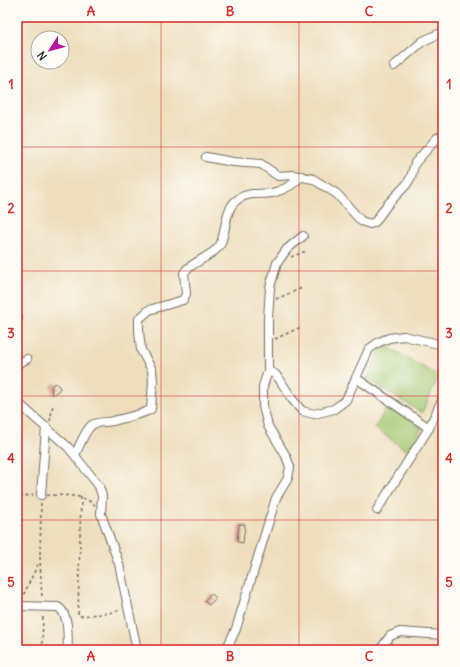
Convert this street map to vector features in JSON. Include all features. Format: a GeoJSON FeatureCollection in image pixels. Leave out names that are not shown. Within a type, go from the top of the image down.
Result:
{"type":"FeatureCollection","features":[{"type":"Feature","properties":{"kind":"street"},"geometry":{"type":"LineString","coordinates":[[394,66],[423,41],[443,32]]}},
{"type":"Feature","properties":{"kind":"street"},"geometry":{"type":"LineString","coordinates":[[206,157],[233,162],[261,164],[278,176],[293,175],[313,179],[321,183],[344,201],[362,221],[373,223],[387,205],[407,184],[416,163],[438,138],[443,135]]}},
{"type":"Feature","properties":{"kind":"street"},"geometry":{"type":"LineString","coordinates":[[75,455],[87,431],[92,425],[145,413],[151,409],[153,381],[152,370],[141,350],[139,319],[149,310],[183,300],[186,294],[184,273],[188,268],[213,251],[220,244],[232,204],[241,197],[254,193],[274,193],[298,181],[301,176]]}},
{"type":"Feature","properties":{"kind":"street"},"geometry":{"type":"LineString","coordinates":[[226,650],[236,629],[276,498],[288,478],[290,467],[286,456],[268,426],[263,406],[263,386],[268,371],[268,319],[270,287],[277,263],[289,247],[303,236]]}},
{"type":"Feature","properties":{"kind":"street"},"geometry":{"type":"LineString","coordinates":[[268,371],[275,374],[302,411],[314,414],[334,409],[346,400],[369,349],[379,342],[389,338],[404,336],[443,345]]}},
{"type":"Feature","properties":{"kind":"street"},"geometry":{"type":"LineString","coordinates":[[17,364],[27,359]]}},
{"type":"Feature","properties":{"kind":"street"},"geometry":{"type":"LineString","coordinates":[[356,378],[430,428]]}},
{"type":"Feature","properties":{"kind":"street"},"geometry":{"type":"LineString","coordinates":[[377,510],[430,428],[443,398]]}},
{"type":"Feature","properties":{"kind":"street"},"geometry":{"type":"LineString","coordinates":[[17,402],[68,447],[99,486],[102,496],[101,514],[119,564],[137,650]]}},
{"type":"Feature","properties":{"kind":"street"},"geometry":{"type":"LineString","coordinates":[[41,495],[47,428]]}},
{"type":"Feature","properties":{"kind":"street"},"geometry":{"type":"LineString","coordinates":[[17,606],[58,607],[63,610],[66,616],[68,650],[64,650]]}},
{"type":"Feature","properties":{"kind":"street"},"geometry":{"type":"LineString","coordinates":[[380,650],[390,636],[400,632],[443,635]]}},
{"type":"Feature","properties":{"kind":"path"},"geometry":{"type":"LineString","coordinates":[[292,257],[306,251]]}},
{"type":"Feature","properties":{"kind":"path"},"geometry":{"type":"LineString","coordinates":[[269,302],[302,288]]}},
{"type":"Feature","properties":{"kind":"path"},"geometry":{"type":"LineString","coordinates":[[268,342],[301,327]]}},
{"type":"Feature","properties":{"kind":"path"},"geometry":{"type":"LineString","coordinates":[[47,428],[53,405]]}},
{"type":"Feature","properties":{"kind":"path"},"geometry":{"type":"LineString","coordinates":[[41,495],[40,560],[41,596],[43,606],[42,650]]}},
{"type":"Feature","properties":{"kind":"path"},"geometry":{"type":"LineString","coordinates":[[17,526],[20,512],[19,497],[41,495],[81,497],[94,505],[101,514]]}},
{"type":"Feature","properties":{"kind":"path"},"geometry":{"type":"LineString","coordinates":[[81,497],[78,615],[109,613],[122,609]]}},
{"type":"Feature","properties":{"kind":"path"},"geometry":{"type":"LineString","coordinates":[[17,606],[40,560]]}},
{"type":"Feature","properties":{"kind":"green space"},"geometry":{"type":"Polygon","coordinates":[[[383,344],[439,376],[422,413],[367,379],[383,344]]]}},
{"type":"Feature","properties":{"kind":"green space"},"geometry":{"type":"Polygon","coordinates":[[[388,405],[422,428],[409,452],[375,428],[388,405]]]}},
{"type":"Feature","properties":{"kind":"building"},"geometry":{"type":"Polygon","coordinates":[[[55,383],[60,388],[52,395],[51,387],[55,383]]]}},
{"type":"Feature","properties":{"kind":"building"},"geometry":{"type":"Polygon","coordinates":[[[239,524],[245,524],[243,543],[237,542],[239,524]]]}},
{"type":"Feature","properties":{"kind":"building"},"geometry":{"type":"Polygon","coordinates":[[[211,593],[216,598],[209,605],[204,601],[211,593]]]}}]}
